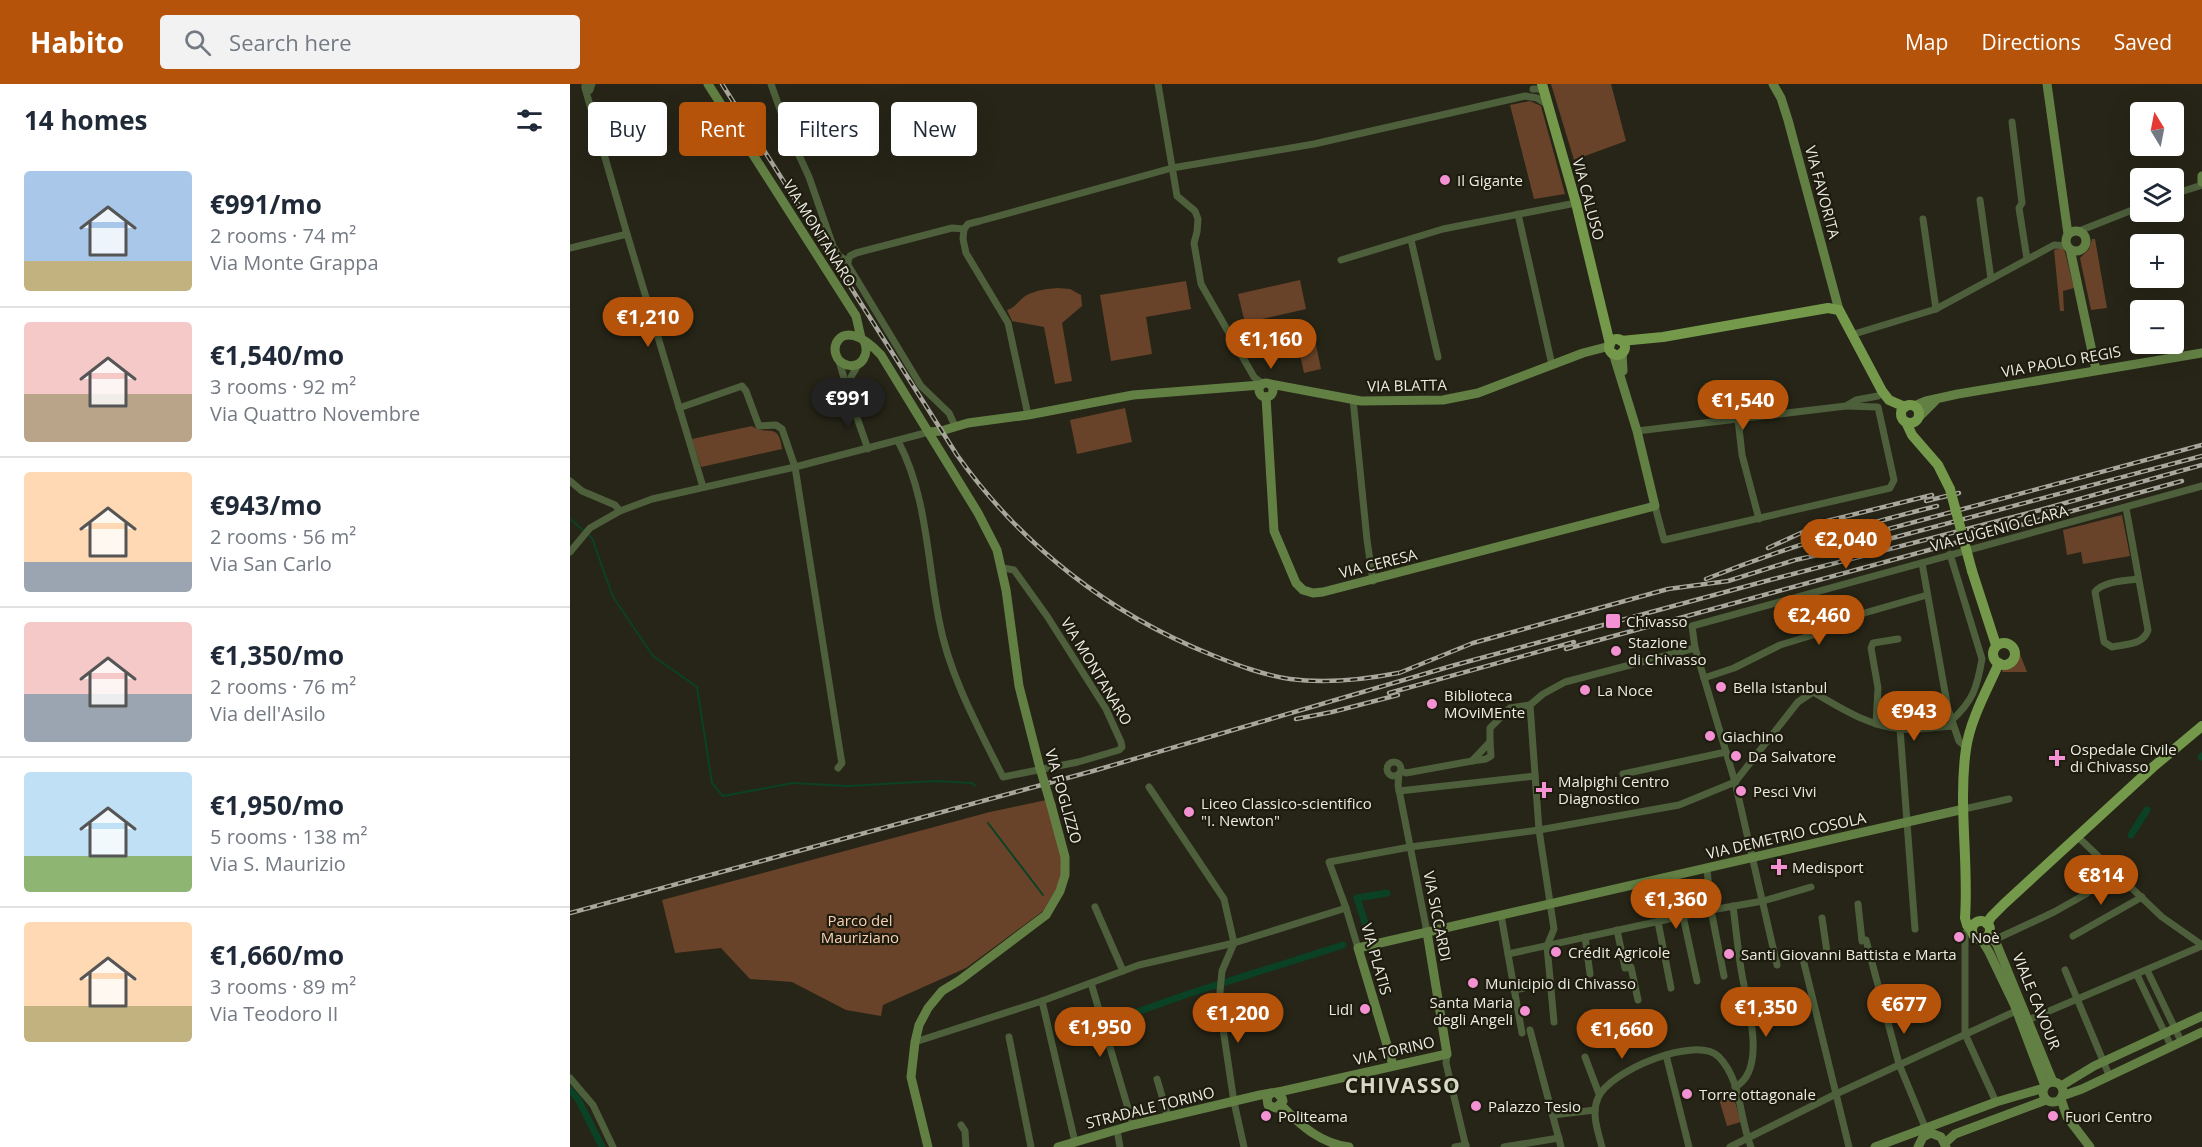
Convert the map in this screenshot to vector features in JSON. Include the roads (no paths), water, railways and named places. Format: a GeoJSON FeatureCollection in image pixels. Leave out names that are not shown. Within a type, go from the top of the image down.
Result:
{"type":"FeatureCollection","features":[{"type":"Feature","properties":{"kind":"main road","name":"VIA CALUSO"},"geometry":{"type":"LineString","coordinates":[[1536,90],[1548,105],[1576,203],[1606,323],[1617,346]]}},
{"type":"Feature","properties":{"kind":"main road"},"geometry":{"type":"LineString","coordinates":[[1617,346],[1828,308],[1839,310],[1889,400],[1910,415]]}},
{"type":"Feature","properties":{"kind":"main road"},"geometry":{"type":"LineString","coordinates":[[1852,337],[1858,359],[1878,396],[1894,410],[1910,415]]}},
{"type":"Feature","properties":{"kind":"main road"},"geometry":{"type":"LineString","coordinates":[[1910,415],[1908,428],[1938,465],[1950,489],[1972,571],[1996,645],[1993,655],[1999,663],[2006,664],[2012,661],[2014,650],[2007,643],[1996,645]]}},
{"type":"Feature","properties":{"kind":"main road"},"geometry":{"type":"LineString","coordinates":[[1968,932],[1964,809],[1966,747],[1999,663]]}},
{"type":"Feature","properties":{"kind":"main road"},"geometry":{"type":"LineString","coordinates":[[1987,932],[1990,917],[2153,767],[2202,726]]}},
{"type":"Feature","properties":{"kind":"main road"},"geometry":{"type":"LineString","coordinates":[[1966,910],[1987,932]]}},
{"type":"Feature","properties":{"kind":"main road"},"geometry":{"type":"LineString","coordinates":[[1968,932],[1975,924],[1987,932]]}},
{"type":"Feature","properties":{"kind":"street","name":"VIA MONTANARO"},"geometry":{"type":"LineString","coordinates":[[708,84],[855,316],[863,339],[878,352],[929,432],[987,530],[1003,568],[1014,570],[1047,616],[1106,709],[1121,742],[1122,747],[1119,750],[1078,762],[1003,777],[981,734],[950,662],[939,621],[918,494],[909,461],[898,441]]}},
{"type":"Feature","properties":{"kind":"street"},"geometry":{"type":"LineString","coordinates":[[771,84],[806,169],[833,246],[839,256],[848,261]]}},
{"type":"Feature","properties":{"kind":"street"},"geometry":{"type":"LineString","coordinates":[[1158,84],[1177,196],[1195,211],[1198,219],[1194,243],[1201,284],[1254,377],[1264,389]]}},
{"type":"Feature","properties":{"kind":"street","name":"VIA FAVORITA"},"geometry":{"type":"LineString","coordinates":[[1773,84],[1788,120],[1839,310]]}},
{"type":"Feature","properties":{"kind":"street"},"geometry":{"type":"LineString","coordinates":[[1852,337],[1936,309],[2055,245],[2072,248],[2086,243],[2064,211],[2047,84]]}},
{"type":"Feature","properties":{"kind":"street"},"geometry":{"type":"LineString","coordinates":[[588,86],[627,234],[703,487]]}},
{"type":"Feature","properties":{"kind":"street"},"geometry":{"type":"LineString","coordinates":[[1028,415],[1008,323],[966,253],[963,239],[964,229],[968,224],[1172,168],[1314,144],[1536,90]]}},
{"type":"Feature","properties":{"kind":"street"},"geometry":{"type":"LineString","coordinates":[[2012,122],[2026,259]]}},
{"type":"Feature","properties":{"kind":"street"},"geometry":{"type":"LineString","coordinates":[[2184,190],[2202,180]]}},
{"type":"Feature","properties":{"kind":"street"},"geometry":{"type":"LineString","coordinates":[[1980,200],[1991,279]]}},
{"type":"Feature","properties":{"kind":"street"},"geometry":{"type":"LineString","coordinates":[[1341,260],[1443,230],[1576,203]]}},
{"type":"Feature","properties":{"kind":"street"},"geometry":{"type":"LineString","coordinates":[[2096,370],[2072,248],[2066,240],[2077,233],[2130,211]]}},
{"type":"Feature","properties":{"kind":"street"},"geometry":{"type":"LineString","coordinates":[[1518,214],[1552,365]]}},
{"type":"Feature","properties":{"kind":"street"},"geometry":{"type":"LineString","coordinates":[[1923,219],[1936,309]]}},
{"type":"Feature","properties":{"kind":"street"},"geometry":{"type":"LineString","coordinates":[[955,426],[949,413],[921,386],[848,265],[848,261],[850,256],[856,253],[952,228],[964,229]]}},
{"type":"Feature","properties":{"kind":"street"},"geometry":{"type":"LineString","coordinates":[[570,248],[627,234]]}},
{"type":"Feature","properties":{"kind":"street"},"geometry":{"type":"LineString","coordinates":[[1412,240],[1438,357]]}},
{"type":"Feature","properties":{"kind":"street","name":"VIA MONTANARO"},"geometry":{"type":"LineString","coordinates":[[845,336],[854,322],[849,308]]}},
{"type":"Feature","properties":{"kind":"street"},"geometry":{"type":"LineString","coordinates":[[852,402],[853,370],[867,351],[863,339],[852,334],[838,341],[836,356],[868,449]]}},
{"type":"Feature","properties":{"kind":"street","name":"VIA BLATTA"},"geometry":{"type":"LineString","coordinates":[[929,432],[1133,395],[1239,386],[1381,402],[1443,400],[1478,393],[1583,353],[1617,346]]}},
{"type":"Feature","properties":{"kind":"street","name":"VIA CALUSO"},"geometry":{"type":"LineString","coordinates":[[1617,346],[1626,391],[1664,540],[1759,519]]}},
{"type":"Feature","properties":{"kind":"street","name":"VIA PAOLO REGIS"},"geometry":{"type":"LineString","coordinates":[[1910,415],[1936,399],[2202,352]]}},
{"type":"Feature","properties":{"kind":"street"},"geometry":{"type":"LineString","coordinates":[[839,361],[848,365],[874,357],[885,363]]}},
{"type":"Feature","properties":{"kind":"street"},"geometry":{"type":"LineString","coordinates":[[679,408],[742,386],[759,426],[776,425],[782,429],[795,467],[842,758],[842,763],[838,768]]}},
{"type":"Feature","properties":{"kind":"street","name":"VIA CERESA"},"geometry":{"type":"LineString","coordinates":[[1264,389],[1274,531],[1296,583],[1302,590],[1313,593],[1373,581],[1655,506]]}},
{"type":"Feature","properties":{"kind":"street"},"geometry":{"type":"LineString","coordinates":[[1846,406],[1856,400],[1878,396]]}},
{"type":"Feature","properties":{"kind":"street"},"geometry":{"type":"LineString","coordinates":[[1353,399],[1373,581]]}},
{"type":"Feature","properties":{"kind":"street"},"geometry":{"type":"LineString","coordinates":[[1637,431],[1846,406],[1878,407],[1894,480],[1890,488],[1759,519],[1742,455],[1738,419]]}},
{"type":"Feature","properties":{"kind":"street"},"geometry":{"type":"LineString","coordinates":[[570,552],[590,528],[620,511],[652,499],[795,467],[929,432]]}},
{"type":"Feature","properties":{"kind":"street"},"geometry":{"type":"LineString","coordinates":[[570,481],[582,491],[615,505],[620,511]]}},
{"type":"Feature","properties":{"kind":"street","name":"VIA EUGENIO CLARA"},"geometry":{"type":"LineString","coordinates":[[1695,648],[1692,628],[1695,624],[2202,486]]}},
{"type":"Feature","properties":{"kind":"street"},"geometry":{"type":"LineString","coordinates":[[2126,508],[2148,630],[2139,641],[2107,646],[2104,642],[2095,592],[2103,585],[2138,579]]}},
{"type":"Feature","properties":{"kind":"street"},"geometry":{"type":"LineString","coordinates":[[1410,847],[1539,830],[1679,805],[1735,782],[1798,702],[1814,692],[1866,721],[1876,724],[1900,729],[1952,723],[1968,705],[1979,676],[1982,659],[1950,555]]}},
{"type":"Feature","properties":{"kind":"street"},"geometry":{"type":"LineString","coordinates":[[1922,563],[1952,723],[1959,741],[1966,747]]}},
{"type":"Feature","properties":{"kind":"street","name":"VIA FOGLIZZO"},"geometry":{"type":"LineString","coordinates":[[928,1147],[911,1077],[915,1042],[923,1017],[942,991],[1046,915],[1060,891],[1065,875],[1065,857],[1019,686],[1003,568]]}},
{"type":"Feature","properties":{"kind":"street"},"geometry":{"type":"LineString","coordinates":[[1704,678],[1734,668],[1780,645],[1826,632],[1854,616],[1927,595]]}},
{"type":"Feature","properties":{"kind":"street"},"geometry":{"type":"LineString","coordinates":[[1876,724],[1878,688],[1871,648],[1873,643],[1898,639]]}},
{"type":"Feature","properties":{"kind":"street"},"geometry":{"type":"LineString","coordinates":[[1554,1022],[1546,946],[1554,929],[1539,830],[1530,705],[1543,694],[1565,682],[1695,648],[1735,782],[1777,965]]}},
{"type":"Feature","properties":{"kind":"street","name":"VIA SICCARDI"},"geometry":{"type":"LineString","coordinates":[[1447,1054],[1427,932],[1398,788],[1398,774],[1472,761],[1490,741],[1490,728],[1510,708],[1530,705]]}},
{"type":"Feature","properties":{"kind":"street"},"geometry":{"type":"LineString","coordinates":[[1900,729],[1915,929]]}},
{"type":"Feature","properties":{"kind":"street"},"geometry":{"type":"LineString","coordinates":[[1623,774],[1726,752]]}},
{"type":"Feature","properties":{"kind":"street"},"geometry":{"type":"LineString","coordinates":[[1398,788],[1535,776]]}},
{"type":"Feature","properties":{"kind":"street"},"geometry":{"type":"LineString","coordinates":[[1149,788],[1224,899],[1234,943],[1221,978],[1219,1002],[1234,1102],[1244,1147]]}},
{"type":"Feature","properties":{"kind":"street","name":"VIA DEMETRIO COSOLA"},"geometry":{"type":"LineString","coordinates":[[1358,948],[2009,798]]}},
{"type":"Feature","properties":{"kind":"street"},"geometry":{"type":"LineString","coordinates":[[2078,837],[2162,917],[2202,946]]}},
{"type":"Feature","properties":{"kind":"street","name":"VIA PLATIS"},"geometry":{"type":"LineString","coordinates":[[1393,1065],[1347,908],[1329,862],[1410,847]]}},
{"type":"Feature","properties":{"kind":"street"},"geometry":{"type":"LineString","coordinates":[[1707,869],[1711,910],[1724,976]]}},
{"type":"Feature","properties":{"kind":"street"},"geometry":{"type":"LineString","coordinates":[[1987,932],[2054,912],[2086,894],[2113,870]]}},
{"type":"Feature","properties":{"kind":"street"},"geometry":{"type":"LineString","coordinates":[[1509,954],[1711,910],[1763,901],[1811,887]]}},
{"type":"Feature","properties":{"kind":"street"},"geometry":{"type":"LineString","coordinates":[[2073,936],[2142,897]]}},
{"type":"Feature","properties":{"kind":"street"},"geometry":{"type":"LineString","coordinates":[[1858,904],[1864,941],[1899,1064],[1929,1131],[1941,1137],[1946,1145],[1955,1134],[2053,1093],[2109,1075],[2202,1032]]}},
{"type":"Feature","properties":{"kind":"street"},"geometry":{"type":"LineString","coordinates":[[1733,906],[1753,1042],[1748,1074],[1744,1083],[1735,1087]]}},
{"type":"Feature","properties":{"kind":"street"},"geometry":{"type":"LineString","coordinates":[[1095,907],[1123,971]]}},
{"type":"Feature","properties":{"kind":"street"},"geometry":{"type":"LineString","coordinates":[[915,1042],[1041,1001],[1139,964],[1234,943],[1347,908]]}},
{"type":"Feature","properties":{"kind":"street"},"geometry":{"type":"LineString","coordinates":[[1501,915],[1521,1033]]}},
{"type":"Feature","properties":{"kind":"street"},"geometry":{"type":"LineString","coordinates":[[1683,916],[1697,981]]}},
{"type":"Feature","properties":{"kind":"street"},"geometry":{"type":"LineString","coordinates":[[1822,918],[1827,952]]}},
{"type":"Feature","properties":{"kind":"street"},"geometry":{"type":"LineString","coordinates":[[1658,922],[1671,988]]}},
{"type":"Feature","properties":{"kind":"street"},"geometry":{"type":"LineString","coordinates":[[1617,930],[1625,968],[1631,967],[1638,1000]]}},
{"type":"Feature","properties":{"kind":"street"},"geometry":{"type":"LineString","coordinates":[[1968,932],[1965,1034],[1996,1102]]}},
{"type":"Feature","properties":{"kind":"street","name":"VIALE CAVOUR"},"geometry":{"type":"LineString","coordinates":[[1987,932],[1989,952],[2053,1093],[2082,1147]]}},
{"type":"Feature","properties":{"kind":"street","name":"VIALE CAVOUR"},"geometry":{"type":"LineString","coordinates":[[1987,932],[2028,1020],[2053,1093],[2067,1117],[2090,1147]]}},
{"type":"Feature","properties":{"kind":"street"},"geometry":{"type":"LineString","coordinates":[[1585,937],[1590,974]]}},
{"type":"Feature","properties":{"kind":"street"},"geometry":{"type":"LineString","coordinates":[[2028,1020],[2202,946]]}},
{"type":"Feature","properties":{"kind":"street"},"geometry":{"type":"LineString","coordinates":[[1803,959],[1849,1147]]}},
{"type":"Feature","properties":{"kind":"street"},"geometry":{"type":"LineString","coordinates":[[2065,970],[2109,1075]]}},
{"type":"Feature","properties":{"kind":"street"},"geometry":{"type":"LineString","coordinates":[[2147,970],[2181,1041]]}},
{"type":"Feature","properties":{"kind":"street"},"geometry":{"type":"LineString","coordinates":[[2137,975],[2170,1046]]}},
{"type":"Feature","properties":{"kind":"street"},"geometry":{"type":"LineString","coordinates":[[1091,983],[1133,1125]]}},
{"type":"Feature","properties":{"kind":"street"},"geometry":{"type":"LineString","coordinates":[[1515,990],[1550,983]]}},
{"type":"Feature","properties":{"kind":"street"},"geometry":{"type":"LineString","coordinates":[[1041,1001],[1075,1142]]}},
{"type":"Feature","properties":{"kind":"street"},"geometry":{"type":"LineString","coordinates":[[1730,1147],[1749,1143],[1836,1094],[2016,1011]]}},
{"type":"Feature","properties":{"kind":"street"},"geometry":{"type":"LineString","coordinates":[[1875,1147],[1912,1134],[1929,1131],[1996,1102],[2053,1093],[2103,1061],[2202,1016]]}},
{"type":"Feature","properties":{"kind":"street"},"geometry":{"type":"LineString","coordinates":[[1530,1030],[1561,1147]]}},
{"type":"Feature","properties":{"kind":"street"},"geometry":{"type":"LineString","coordinates":[[1009,1036],[1031,1147]]}},
{"type":"Feature","properties":{"kind":"street"},"geometry":{"type":"LineString","coordinates":[[1602,1147],[1595,1110],[1599,1094],[1607,1084],[1649,1060],[1666,1054],[1700,1049],[1713,1052],[1727,1068],[1735,1087],[1749,1143]]}},
{"type":"Feature","properties":{"kind":"street"},"geometry":{"type":"LineString","coordinates":[[1447,1054],[1446,1063],[1466,1146],[1455,1147]]}},
{"type":"Feature","properties":{"kind":"street","name":"VIA TORINO"},"geometry":{"type":"LineString","coordinates":[[1274,1093],[1447,1054]]}},
{"type":"Feature","properties":{"kind":"street"},"geometry":{"type":"LineString","coordinates":[[1666,1054],[1689,1147]]}},
{"type":"Feature","properties":{"kind":"street"},"geometry":{"type":"LineString","coordinates":[[1585,1057],[1599,1094]]}},
{"type":"Feature","properties":{"kind":"street"},"geometry":{"type":"LineString","coordinates":[[570,1078],[593,1105],[613,1147]]}},
{"type":"Feature","properties":{"kind":"street"},"geometry":{"type":"LineString","coordinates":[[1156,1079],[1168,1117]]}},
{"type":"Feature","properties":{"kind":"street"},"geometry":{"type":"LineString","coordinates":[[1274,1106],[1282,1098],[1274,1093],[1267,1098],[1274,1106],[1284,1117],[1298,1122],[1327,1143],[1349,1147]]}},
{"type":"Feature","properties":{"kind":"street","name":"STRADALE TORINO"},"geometry":{"type":"LineString","coordinates":[[1058,1147],[1133,1125],[1274,1093]]}},
{"type":"Feature","properties":{"kind":"street"},"geometry":{"type":"LineString","coordinates":[[1250,1098],[1274,1106]]}},
{"type":"Feature","properties":{"kind":"street"},"geometry":{"type":"LineString","coordinates":[[1553,1115],[1595,1110]]}},
{"type":"Feature","properties":{"kind":"street"},"geometry":{"type":"LineString","coordinates":[[961,1125],[965,1131],[966,1147]]}},
{"type":"Feature","properties":{"kind":"street"},"geometry":{"type":"LineString","coordinates":[[1117,1130],[1120,1147]]}},
{"type":"Feature","properties":{"kind":"street"},"geometry":{"type":"LineString","coordinates":[[1918,1147],[1920,1139],[1929,1131]]}},
{"type":"Feature","properties":{"kind":"street"},"geometry":{"type":"LineString","coordinates":[[1504,1147],[1558,1138]]}},
{"type":"Feature","properties":{"kind":"waterway"},"geometry":{"type":"LineString","coordinates":[[570,519],[584,531]]}},
{"type":"Feature","properties":{"kind":"waterway"},"geometry":{"type":"LineString","coordinates":[[588,534],[592,538],[613,597],[653,656],[697,687],[712,783],[723,796],[793,783],[848,786],[936,781],[972,783],[975,786]]}},
{"type":"Feature","properties":{"kind":"waterway"},"geometry":{"type":"LineString","coordinates":[[2131,835],[2147,810]]}},
{"type":"Feature","properties":{"kind":"waterway"},"geometry":{"type":"LineString","coordinates":[[988,823],[1043,895]]}},
{"type":"Feature","properties":{"kind":"waterway"},"geometry":{"type":"LineString","coordinates":[[1368,932],[1357,898],[1387,893]]}},
{"type":"Feature","properties":{"kind":"waterway"},"geometry":{"type":"LineString","coordinates":[[1134,1013],[1343,945]]}},
{"type":"Feature","properties":{"kind":"waterway"},"geometry":{"type":"LineString","coordinates":[[570,1090],[578,1099],[602,1147]]}},
{"type":"Feature","properties":{"kind":"railway"},"geometry":{"type":"LineString","coordinates":[[722,84],[957,455],[982,488],[1039,547],[1070,573],[1138,619],[1174,638],[1241,666],[1280,677],[1317,681],[1358,679],[1398,673]]}},
{"type":"Feature","properties":{"kind":"railway"},"geometry":{"type":"LineString","coordinates":[[1836,543],[2202,445]]}},
{"type":"Feature","properties":{"kind":"railway"},"geometry":{"type":"LineString","coordinates":[[1399,673],[1473,643],[1668,589],[1728,581],[1795,560],[1881,541],[2202,456]]}},
{"type":"Feature","properties":{"kind":"railway"},"geometry":{"type":"LineString","coordinates":[[570,913],[1093,771],[1455,665],[2202,465]]}},
{"type":"Feature","properties":{"kind":"railway"},"geometry":{"type":"LineString","coordinates":[[1566,649],[2182,481]]}},
{"type":"Feature","properties":{"kind":"railway"},"geometry":{"type":"LineString","coordinates":[[1926,501],[1959,493]]}},
{"type":"Feature","properties":{"kind":"railway"},"geometry":{"type":"LineString","coordinates":[[1768,548],[1827,521],[1932,495]]}},
{"type":"Feature","properties":{"kind":"railway"},"geometry":{"type":"LineString","coordinates":[[1706,579],[1820,538],[1937,506]]}},
{"type":"Feature","properties":{"kind":"railway"},"geometry":{"type":"LineString","coordinates":[[1389,693],[1574,642]]}},
{"type":"Feature","properties":{"kind":"railway"},"geometry":{"type":"LineString","coordinates":[[1296,719],[1398,695]]}},
{"type":"Feature","properties":{"kind":"place","name":"Il Gigante"},"geometry":{"type":"Point","coordinates":[1445,180]}},
{"type":"Feature","properties":{"kind":"place","name":"Chivasso"},"geometry":{"type":"Point","coordinates":[1613,621]}},
{"type":"Feature","properties":{"kind":"place","name":"Stazione di Chivasso"},"geometry":{"type":"Point","coordinates":[1616,651]}},
{"type":"Feature","properties":{"kind":"place","name":"Bella Istanbul"},"geometry":{"type":"Point","coordinates":[1721,687]}},
{"type":"Feature","properties":{"kind":"place","name":"La Noce"},"geometry":{"type":"Point","coordinates":[1585,690]}},
{"type":"Feature","properties":{"kind":"place","name":"Biblioteca MOviMEnte"},"geometry":{"type":"Point","coordinates":[1432,704]}},
{"type":"Feature","properties":{"kind":"place","name":"Giachino"},"geometry":{"type":"Point","coordinates":[1710,736]}},
{"type":"Feature","properties":{"kind":"place","name":"Da Salvatore"},"geometry":{"type":"Point","coordinates":[1736,756]}},
{"type":"Feature","properties":{"kind":"place","name":"Ospedale Civile di Chivasso"},"geometry":{"type":"Point","coordinates":[2057,758]}},
{"type":"Feature","properties":{"kind":"place","name":"Malpighi Centro Diagnostico"},"geometry":{"type":"Point","coordinates":[1544,790]}},
{"type":"Feature","properties":{"kind":"place","name":"Pesci Vivi"},"geometry":{"type":"Point","coordinates":[1741,791]}},
{"type":"Feature","properties":{"kind":"place","name":"Liceo Classico-scientifico \"I. Newton\""},"geometry":{"type":"Point","coordinates":[1189,812]}},
{"type":"Feature","properties":{"kind":"place","name":"Medisport"},"geometry":{"type":"Point","coordinates":[1779,867]}},
{"type":"Feature","properties":{"kind":"place","name":"Noè"},"geometry":{"type":"Point","coordinates":[1959,937]}},
{"type":"Feature","properties":{"kind":"place","name":"Crédit Agricole"},"geometry":{"type":"Point","coordinates":[1556,952]}},
{"type":"Feature","properties":{"kind":"place","name":"Santi Giovanni Battista e Marta"},"geometry":{"type":"Point","coordinates":[1729,954]}},
{"type":"Feature","properties":{"kind":"place","name":"Municipio di Chivasso"},"geometry":{"type":"Point","coordinates":[1473,983]}},
{"type":"Feature","properties":{"kind":"place","name":"Lidl"},"geometry":{"type":"Point","coordinates":[1365,1009]}},
{"type":"Feature","properties":{"kind":"place","name":"Santa Maria degli Angeli"},"geometry":{"type":"Point","coordinates":[1525,1011]}},
{"type":"Feature","properties":{"kind":"place","name":"Torre ottagonale"},"geometry":{"type":"Point","coordinates":[1687,1094]}},
{"type":"Feature","properties":{"kind":"place","name":"Palazzo Tesio"},"geometry":{"type":"Point","coordinates":[1476,1106]}},
{"type":"Feature","properties":{"kind":"place","name":"Politeama"},"geometry":{"type":"Point","coordinates":[1266,1116]}},
{"type":"Feature","properties":{"kind":"place","name":"Fuori Centro"},"geometry":{"type":"Point","coordinates":[2053,1116]}},
{"type":"Feature","properties":{"kind":"district","name":"CHIVASSO"},"geometry":{"type":"Point","coordinates":[1403,1085]}},
{"type":"Feature","properties":{"kind":"park label","name":"Parco del Mauriziano"},"geometry":{"type":"Point","coordinates":[860,928]}}]}
